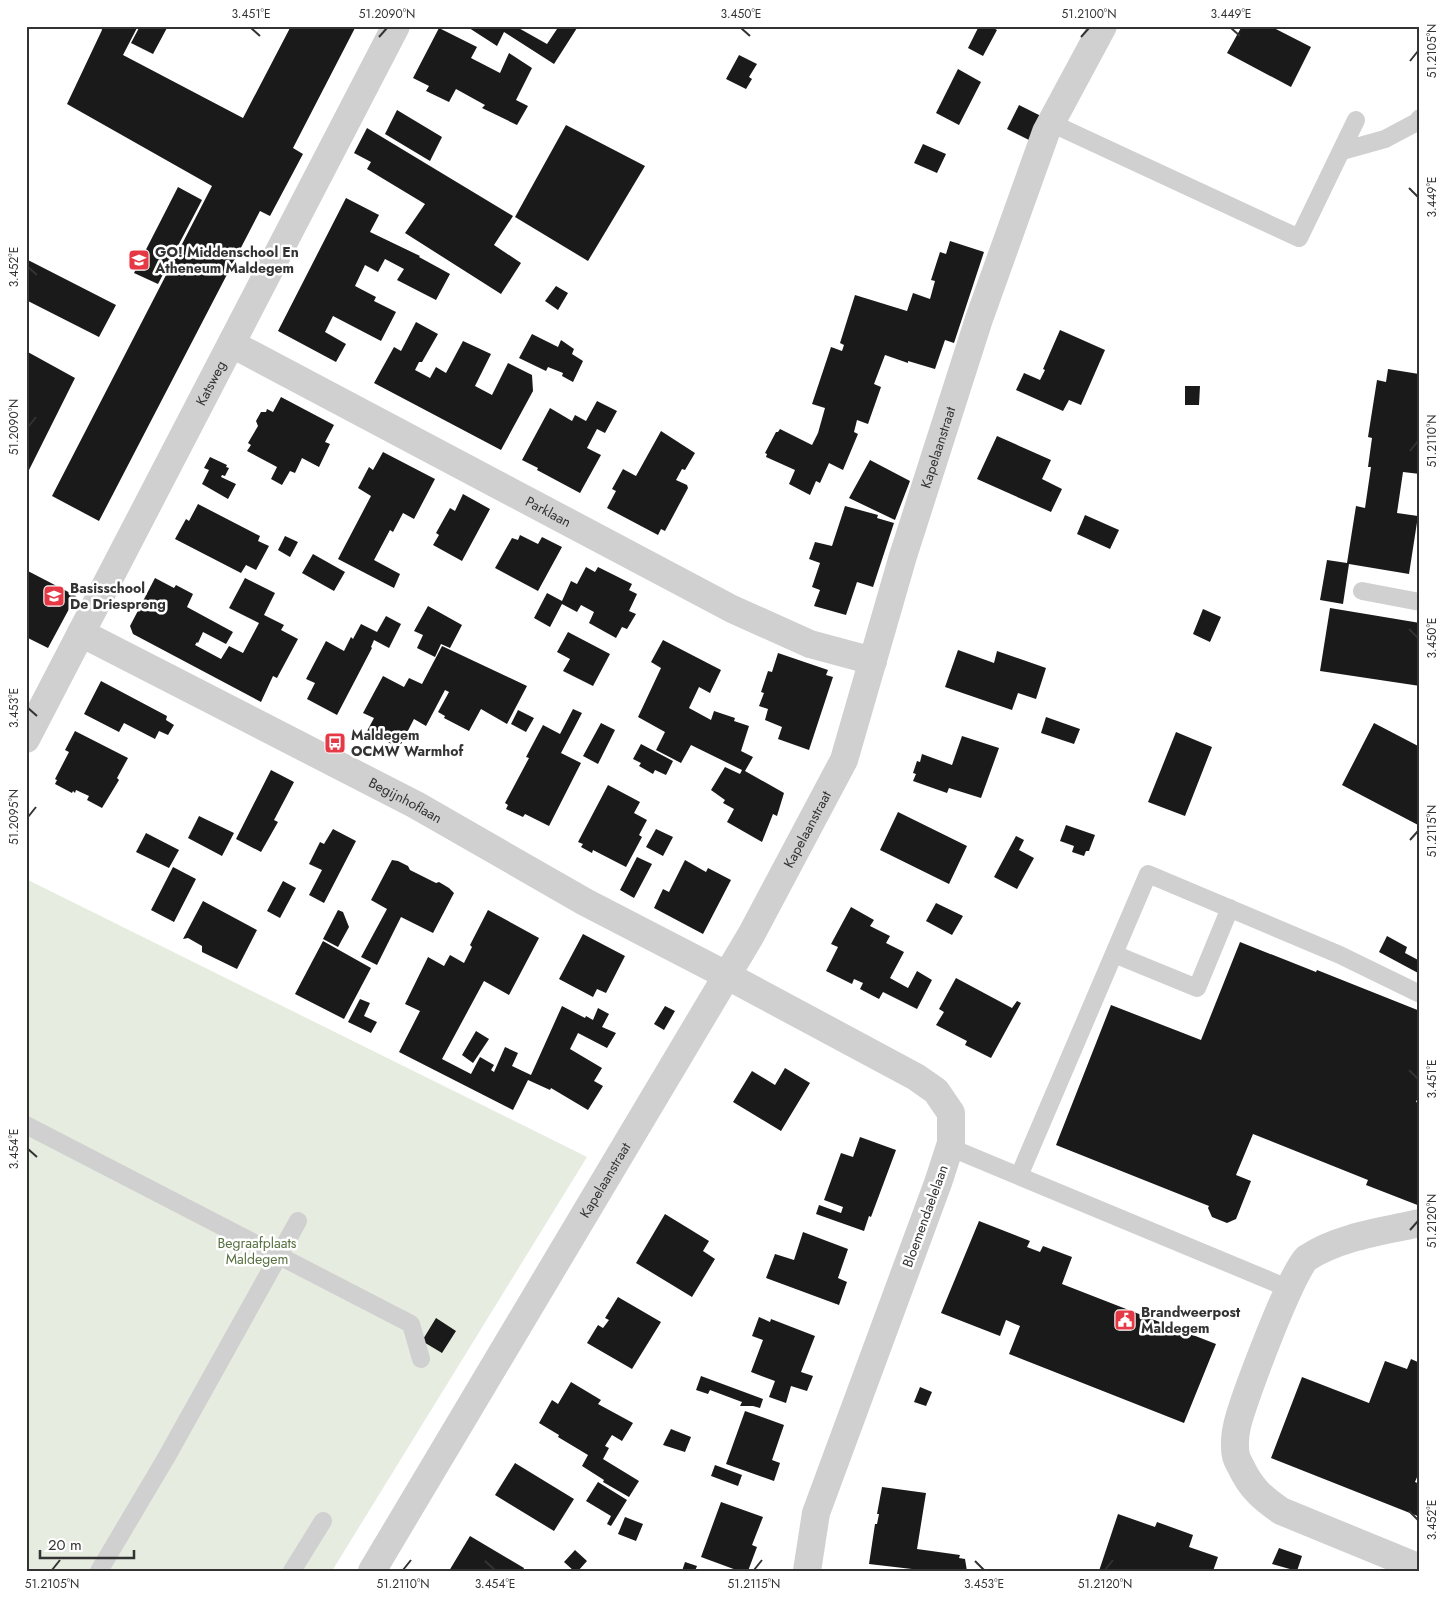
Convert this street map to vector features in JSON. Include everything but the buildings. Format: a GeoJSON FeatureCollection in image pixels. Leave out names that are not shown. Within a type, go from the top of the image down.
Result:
{"type":"FeatureCollection","features":[{"type":"Feature","properties":{"kind":"street","name":"Katsweg"},"geometry":{"type":"LineString","coordinates":[[26,739],[396,26]]}},
{"type":"Feature","properties":{"kind":"street","name":"Kapelaanstraat"},"geometry":{"type":"LineString","coordinates":[[372,1571],[751,935],[844,760],[903,556],[979,319],[1051,123],[1103,26]]}},
{"type":"Feature","properties":{"kind":"street","name":"Parklaan"},"geometry":{"type":"LineString","coordinates":[[232,344],[732,609],[810,644],[873,661]]}},
{"type":"Feature","properties":{"kind":"street","name":"Begijnhoflaan"},"geometry":{"type":"LineString","coordinates":[[81,633],[416,805],[585,902],[726,975]]}},
{"type":"Feature","properties":{"kind":"street","name":"Bloemendaelelaan"},"geometry":{"type":"LineString","coordinates":[[726,975],[916,1077],[936,1091],[951,1113],[951,1143],[816,1513],[807,1571]]}},
{"type":"Feature","properties":{"kind":"street"},"geometry":{"type":"LineString","coordinates":[[1420,1223],[1364,1235],[1327,1247],[1305,1259],[1253,1375],[1237,1426],[1236,1456],[1247,1479],[1261,1497],[1281,1511],[1420,1568]]}},
{"type":"Feature","properties":{"kind":"lane"},"geometry":{"type":"LineString","coordinates":[[1342,151],[1385,139],[1417,122],[1420,118]]}},
{"type":"Feature","properties":{"kind":"lane"},"geometry":{"type":"LineString","coordinates":[[1051,123],[1299,238],[1356,120]]}},
{"type":"Feature","properties":{"kind":"lane"},"geometry":{"type":"LineString","coordinates":[[1362,591],[1420,602]]}},
{"type":"Feature","properties":{"kind":"lane"},"geometry":{"type":"LineString","coordinates":[[1019,1176],[1148,874],[1340,955],[1420,994]]}},
{"type":"Feature","properties":{"kind":"lane"},"geometry":{"type":"LineString","coordinates":[[1114,954],[1197,988],[1230,908]]}},
{"type":"Feature","properties":{"kind":"lane"},"geometry":{"type":"LineString","coordinates":[[26,1125],[411,1324],[421,1359]]}},
{"type":"Feature","properties":{"kind":"lane"},"geometry":{"type":"LineString","coordinates":[[949,1147],[1290,1289]]}},
{"type":"Feature","properties":{"kind":"lane"},"geometry":{"type":"LineString","coordinates":[[98,1571],[166,1458],[298,1221]]}},
{"type":"Feature","properties":{"kind":"lane"},"geometry":{"type":"LineString","coordinates":[[292,1571],[322,1521]]}},
{"type":"Feature","properties":{"kind":"green space","name":"Begraafplaats Maldegem"},"geometry":{"type":"Polygon","coordinates":[[[26,879],[587,1157],[332,1571],[26,1571],[26,879]]]}},
{"type":"Feature","properties":{"kind":"place","name":"GO! Middenschool En Atheneum Maldegem"},"geometry":{"type":"Point","coordinates":[139,260]}},
{"type":"Feature","properties":{"kind":"place","name":"Basisschool De Driesprong"},"geometry":{"type":"Point","coordinates":[54,596]}},
{"type":"Feature","properties":{"kind":"place","name":"Maldegem OCMW Warmhof"},"geometry":{"type":"Point","coordinates":[335,743]}},
{"type":"Feature","properties":{"kind":"place","name":"Brandweerpost Maldegem"},"geometry":{"type":"Point","coordinates":[1125,1320]}}]}
